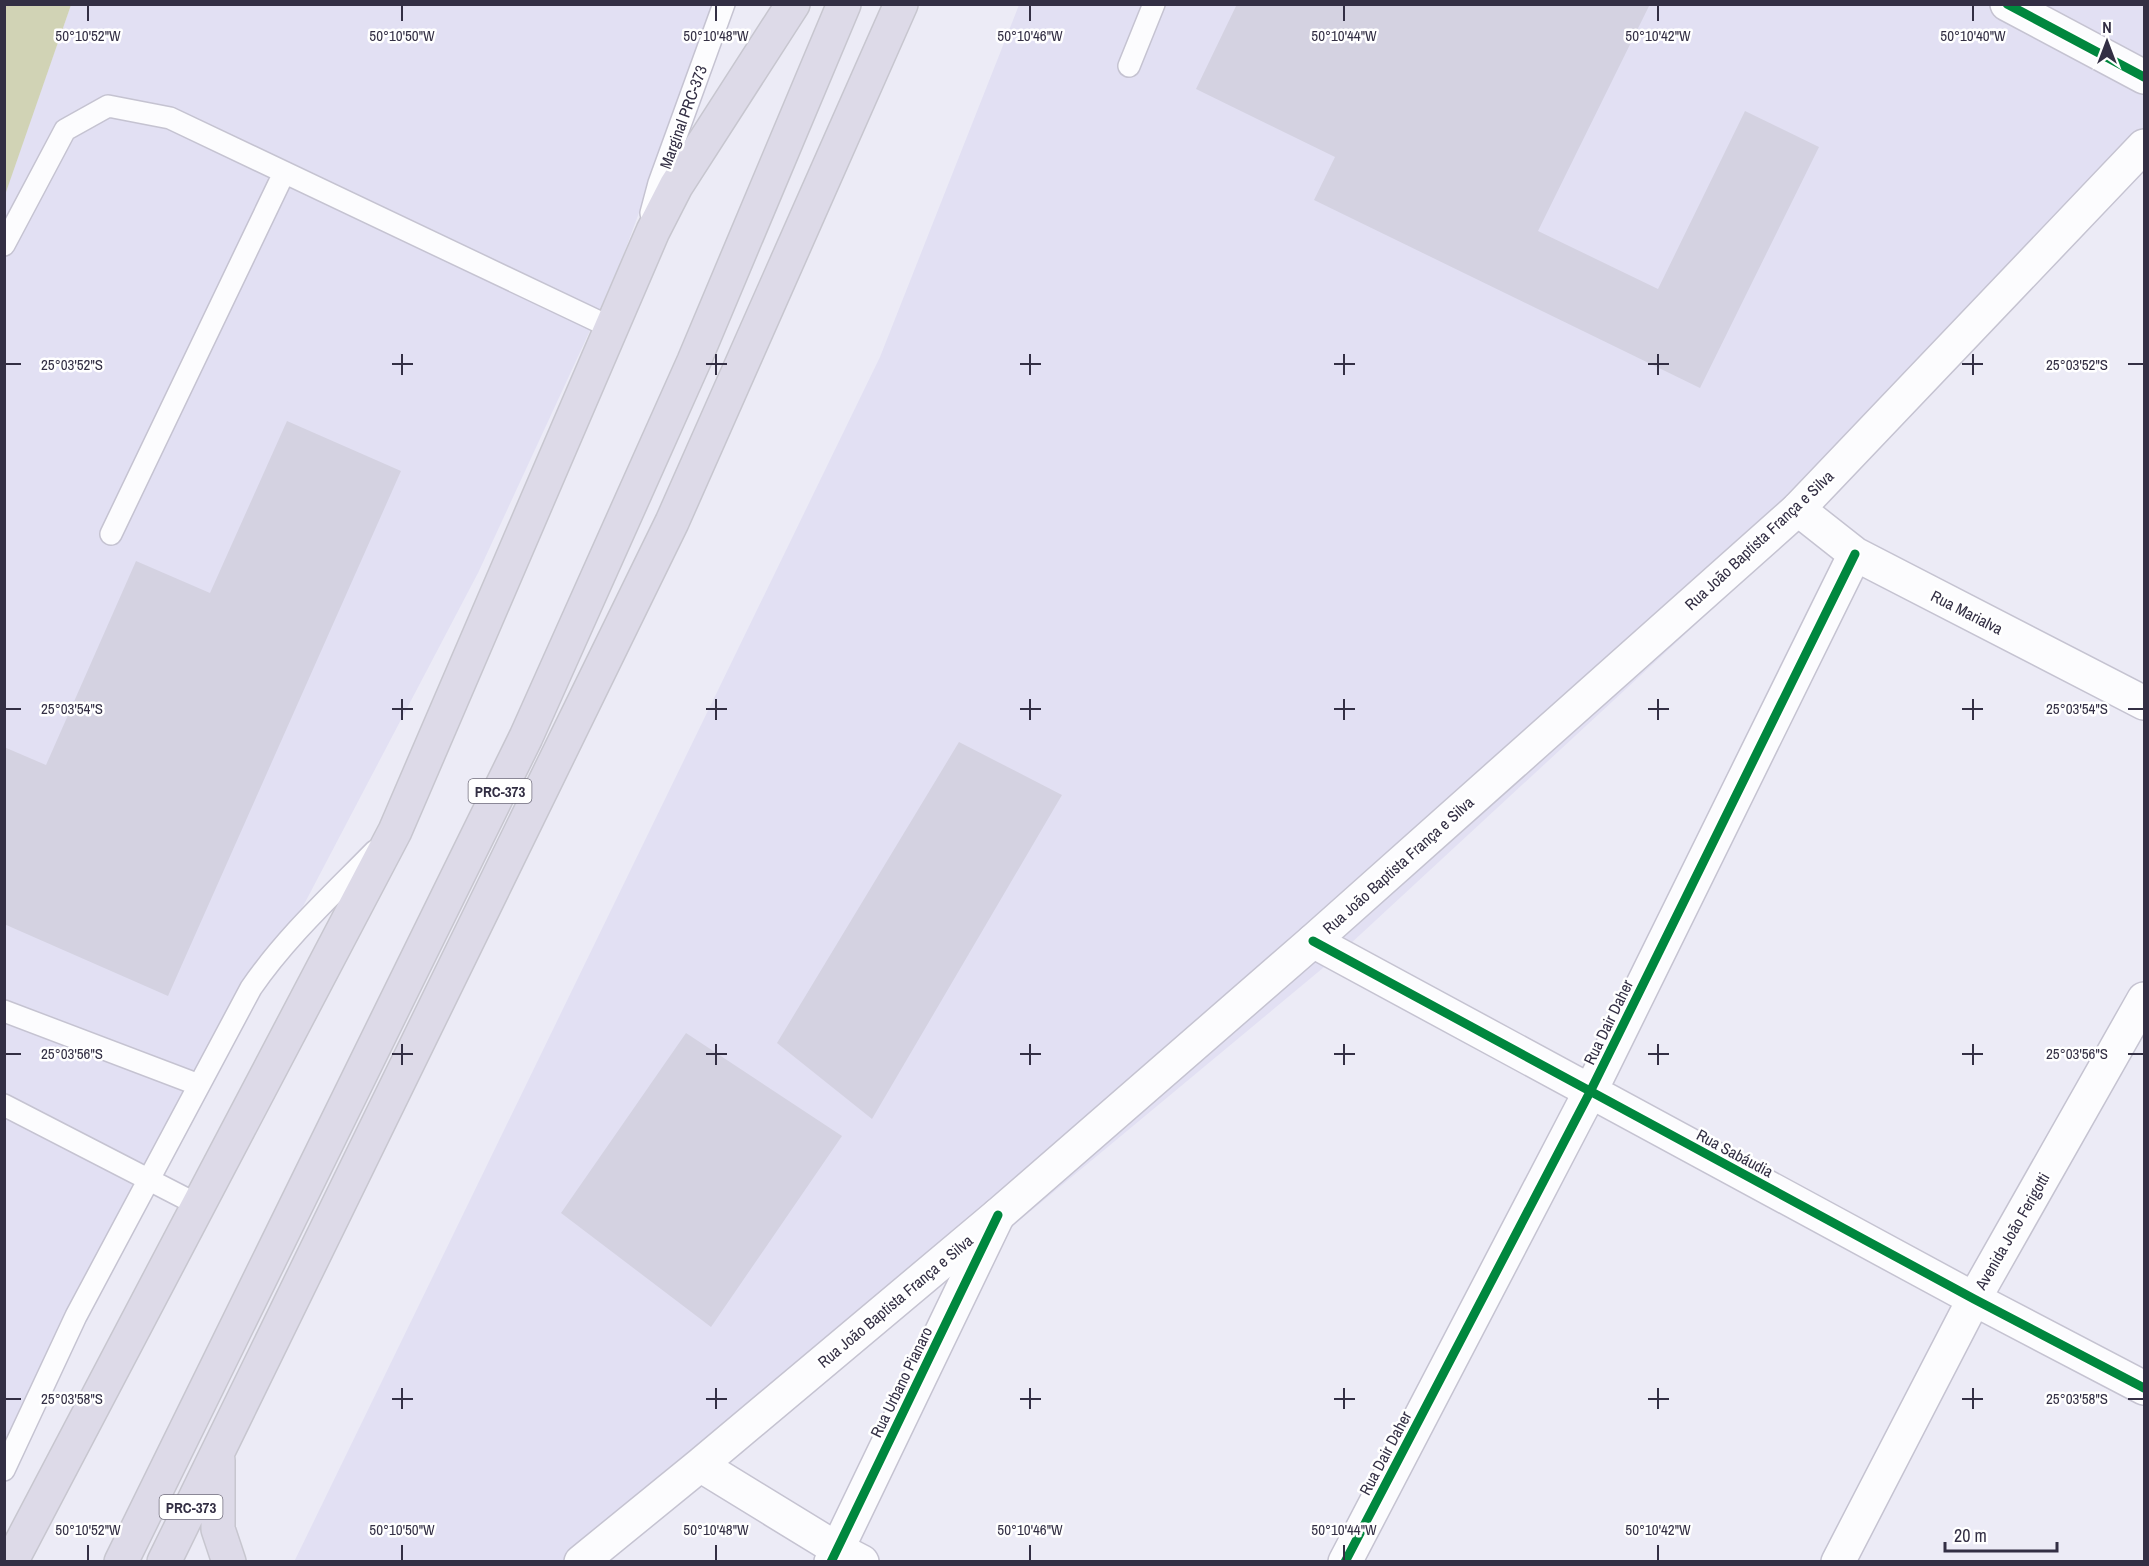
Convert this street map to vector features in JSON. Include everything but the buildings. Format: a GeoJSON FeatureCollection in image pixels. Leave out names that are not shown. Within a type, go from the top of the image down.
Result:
{"type":"FeatureCollection","features":[{"type":"Feature","properties":{"kind":"highway"},"geometry":{"type":"LineString","coordinates":[[11,1562],[394,831],[653,231],[676,186],[793,4]]}},
{"type":"Feature","properties":{"kind":"highway","name":"PRC-373"},"geometry":{"type":"LineString","coordinates":[[121,1562],[526,737],[694,361],[843,4]]}},
{"type":"Feature","properties":{"kind":"highway","name":"PRC-373"},"geometry":{"type":"LineString","coordinates":[[164,1562],[672,522],[902,4]]}},
{"type":"Feature","properties":{"kind":"highway"},"geometry":{"type":"LineString","coordinates":[[218,1452],[218,1529],[229,1562]]}},
{"type":"Feature","properties":{"kind":"street"},"geometry":{"type":"LineString","coordinates":[[2007,4],[2145,77]]}},
{"type":"Feature","properties":{"kind":"street","name":"Rua João Baptista França e Silva"},"geometry":{"type":"LineString","coordinates":[[581,1562],[998,1215],[1313,941],[1798,509],[2145,146]]}},
{"type":"Feature","properties":{"kind":"street","name":"Rua Marialva"},"geometry":{"type":"LineString","coordinates":[[1798,509],[1855,554],[2145,703]]}},
{"type":"Feature","properties":{"kind":"street","name":"Rua Dair Daher"},"geometry":{"type":"LineString","coordinates":[[1345,1562],[1590,1092],[1855,554]]}},
{"type":"Feature","properties":{"kind":"street","name":"Rua Sabáudia"},"geometry":{"type":"LineString","coordinates":[[1313,941],[1974,1299],[2145,1388]]}},
{"type":"Feature","properties":{"kind":"street","name":"Avenida João Ferigotti"},"geometry":{"type":"LineString","coordinates":[[1838,1562],[1974,1299],[2145,999]]}},
{"type":"Feature","properties":{"kind":"street","name":"Rua Urbano Pianaro"},"geometry":{"type":"LineString","coordinates":[[843,1557],[998,1215]]}},
{"type":"Feature","properties":{"kind":"street"},"geometry":{"type":"LineString","coordinates":[[700,1465],[843,1557]]}},
{"type":"Feature","properties":{"kind":"lane","name":"Marginal PRC-373"},"geometry":{"type":"LineString","coordinates":[[653,231],[651,217],[658,183],[724,4]]}},
{"type":"Feature","properties":{"kind":"lane"},"geometry":{"type":"LineString","coordinates":[[1129,66],[1154,4]]}},
{"type":"Feature","properties":{"kind":"lane"},"geometry":{"type":"LineString","coordinates":[[4,245],[66,130],[108,106],[170,118],[610,327]]}},
{"type":"Feature","properties":{"kind":"lane"},"geometry":{"type":"LineString","coordinates":[[111,534],[284,173]]}},
{"type":"Feature","properties":{"kind":"lane"},"geometry":{"type":"LineString","coordinates":[[4,1470],[76,1316],[252,988],[267,965],[289,939],[394,831]]}},
{"type":"Feature","properties":{"kind":"lane"},"geometry":{"type":"LineString","coordinates":[[4,1011],[200,1085]]}},
{"type":"Feature","properties":{"kind":"lane"},"geometry":{"type":"LineString","coordinates":[[4,1105],[150,1178],[198,1205]]}},
{"type":"Feature","properties":{"kind":"shaded area"},"geometry":{"type":"Polygon","coordinates":[[[71,5],[715,5],[618,270],[478,573],[5,1474],[4,195],[71,5]]]}},
{"type":"Feature","properties":{"kind":"shaded area"},"geometry":{"type":"Polygon","coordinates":[[[1019,5],[2144,5],[2144,162],[1840,491],[1335,958],[990,1245],[594,1561],[294,1562],[880,357],[1019,5]]]}},
{"type":"Feature","properties":{"kind":"green space"},"geometry":{"type":"Polygon","coordinates":[[[4,5],[71,5],[5,195],[4,5]]]}},
{"type":"Feature","properties":{"kind":"cycle path"},"geometry":{"type":"LineString","coordinates":[[2007,4],[2144,77]]}},
{"type":"Feature","properties":{"kind":"cycle path"},"geometry":{"type":"LineString","coordinates":[[1345,1562],[1590,1092],[1855,554]]}},
{"type":"Feature","properties":{"kind":"cycle path"},"geometry":{"type":"LineString","coordinates":[[1313,941],[1974,1299],[2144,1388]]}},
{"type":"Feature","properties":{"kind":"cycle path"},"geometry":{"type":"LineString","coordinates":[[831,1562],[998,1215]]}}]}
